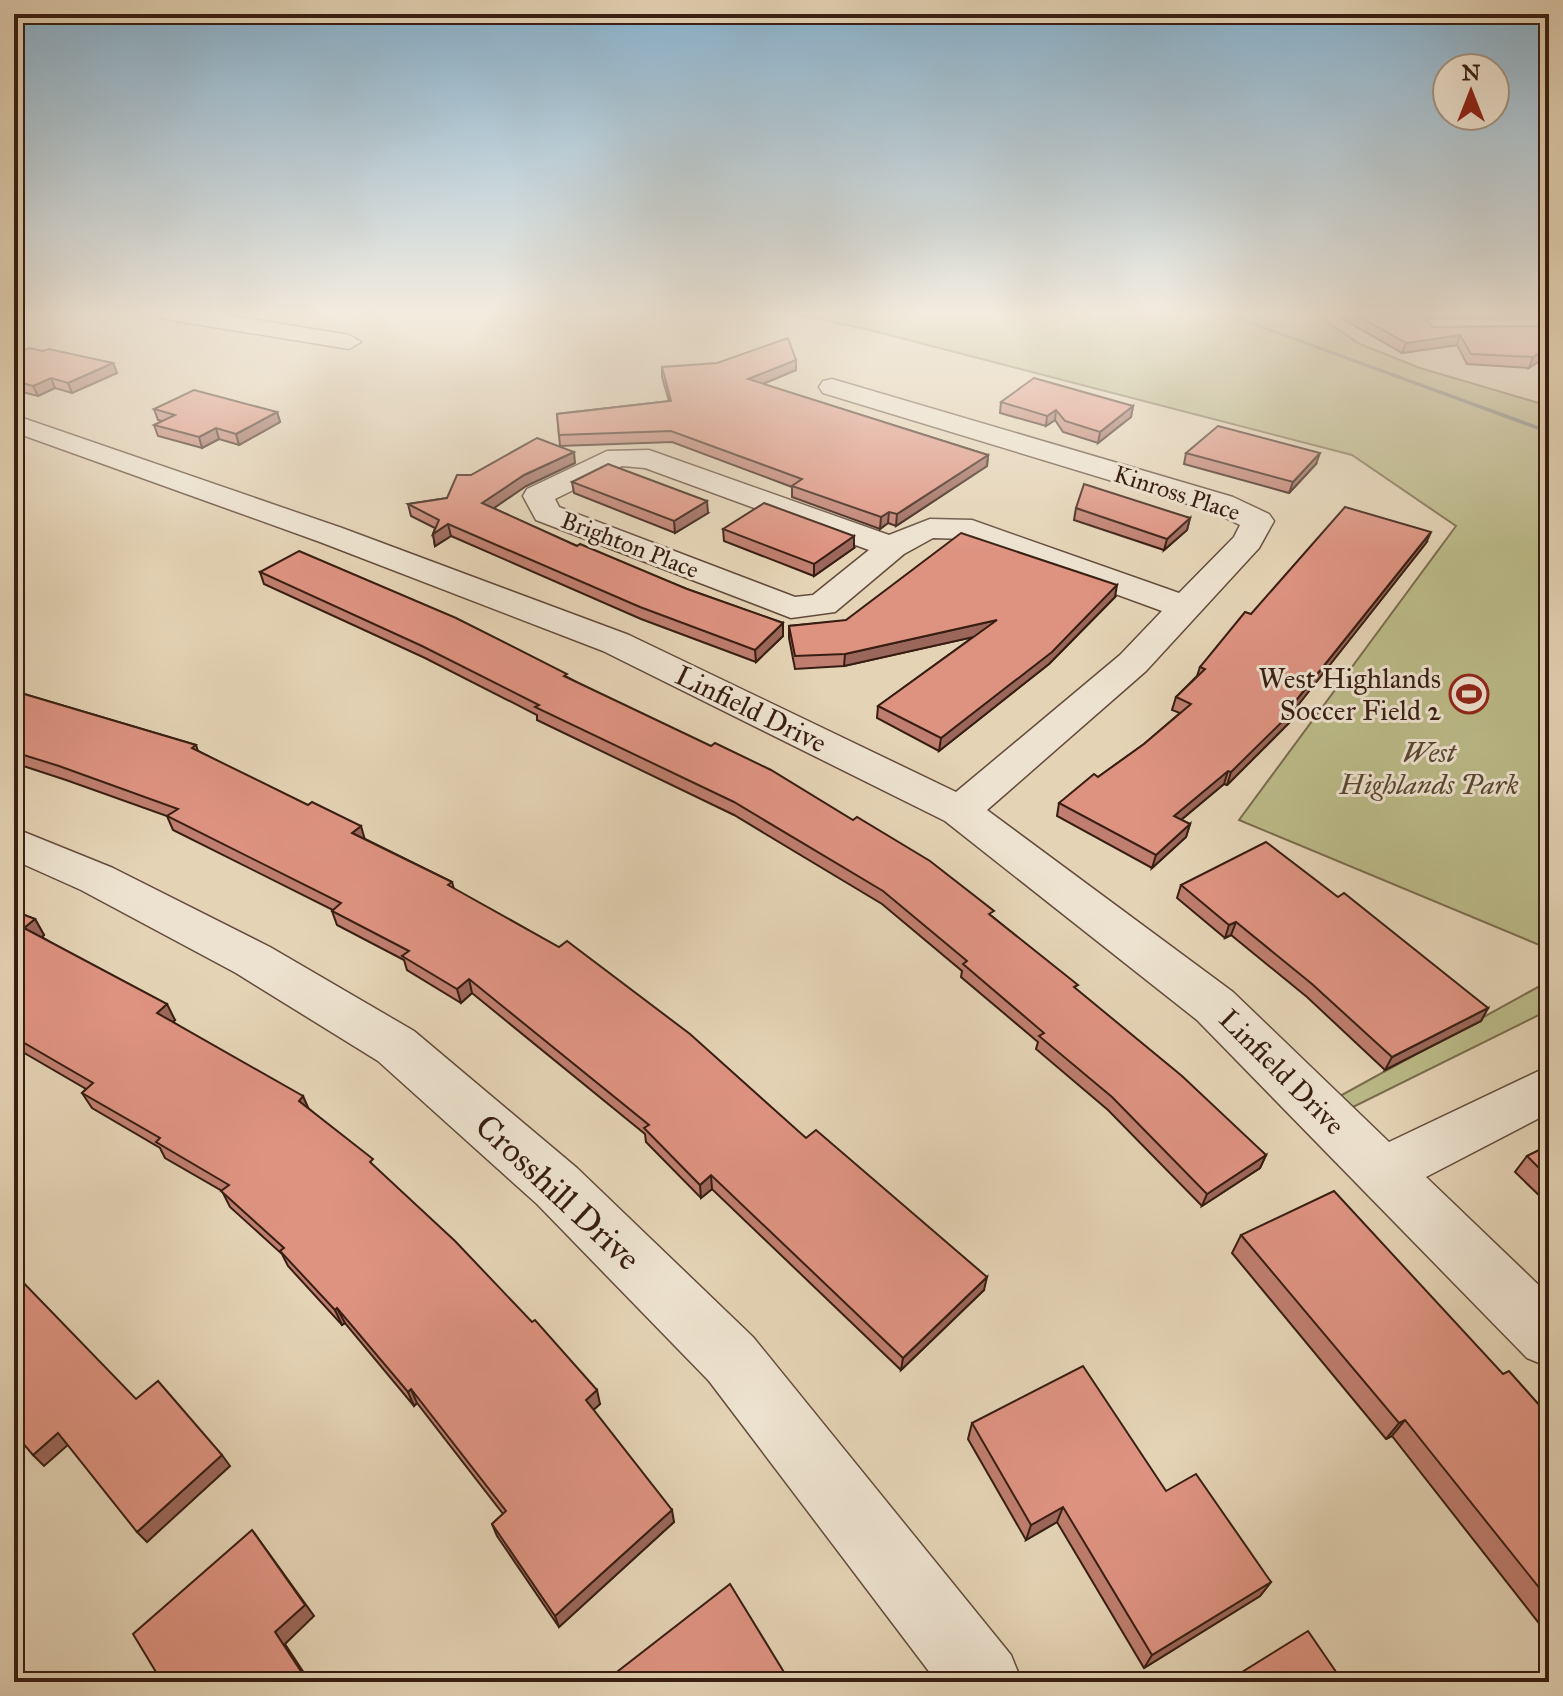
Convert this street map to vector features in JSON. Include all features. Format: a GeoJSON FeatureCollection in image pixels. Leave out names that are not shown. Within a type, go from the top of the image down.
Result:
{"type":"FeatureCollection","features":[{"type":"Feature","properties":{"kind":"street","name":"Kinross Place"},"geometry":{"type":"LineString","coordinates":[[846,391],[1222,504],[1258,521],[1248,541],[1133,663],[960,811]]}},
{"type":"Feature","properties":{"kind":"street","name":"Linfield Drive"},"geometry":{"type":"LineString","coordinates":[[14,423],[331,535],[616,643],[960,811],[1215,1006],[1549,1337]]}},
{"type":"Feature","properties":{"kind":"street","name":"Brighton Place"},"geometry":{"type":"LineString","coordinates":[[892,547],[649,459],[617,457],[538,496],[547,513],[791,608],[823,605],[892,547],[923,527],[948,526],[972,530],[1184,607]]}},
{"type":"Feature","properties":{"kind":"street","name":"Crosshill Drive"},"geometry":{"type":"LineString","coordinates":[[14,843],[97,879],[253,960],[396,1046],[557,1186],[731,1359],[984,1682]]}},
{"type":"Feature","properties":{"kind":"street"},"geometry":{"type":"LineString","coordinates":[[1384,1172],[1549,1088]]}},
{"type":"Feature","properties":{"kind":"green space","name":"West Highlands Park"},"geometry":{"type":"Polygon","coordinates":[[[1106,391],[1499,391],[1549,406],[1549,949],[1239,820],[1456,526],[1352,455],[1106,391]]]}},
{"type":"Feature","properties":{"kind":"green space"},"geometry":{"type":"Polygon","coordinates":[[[1549,981],[1549,1010],[1353,1107],[1340,1096],[1549,981]]]}},
{"type":"Feature","properties":{"kind":"building"},"geometry":{"type":"Polygon","coordinates":[[[192,391],[198,391],[277,412],[236,434],[216,428],[199,437],[154,425],[175,415],[154,409],[192,391]]]}},
{"type":"Feature","properties":{"kind":"building"},"geometry":{"type":"Polygon","coordinates":[[[668,391],[786,391],[988,455],[897,514],[889,512],[881,517],[792,486],[802,479],[671,431],[559,435],[557,414],[671,401],[668,391]]]}},
{"type":"Feature","properties":{"kind":"building"},"geometry":{"type":"Polygon","coordinates":[[[1016,391],[1080,391],[1133,406],[1100,432],[1065,421],[1056,410],[1047,416],[1001,402],[1016,391]]]}},
{"type":"Feature","properties":{"kind":"building"},"geometry":{"type":"Polygon","coordinates":[[[1218,426],[1320,453],[1293,482],[1186,453],[1218,426]]]}},
{"type":"Feature","properties":{"kind":"building"},"geometry":{"type":"Polygon","coordinates":[[[537,438],[574,452],[524,475],[482,503],[577,546],[580,544],[687,589],[783,623],[755,650],[640,607],[448,524],[433,534],[439,520],[408,504],[447,498],[457,475],[471,475],[537,438]]]}},
{"type":"Feature","properties":{"kind":"building"},"geometry":{"type":"Polygon","coordinates":[[[608,464],[707,501],[674,521],[572,482],[608,464]]]}},
{"type":"Feature","properties":{"kind":"building"},"geometry":{"type":"Polygon","coordinates":[[[1084,484],[1190,518],[1167,539],[1076,508],[1084,484]]]}},
{"type":"Feature","properties":{"kind":"building"},"geometry":{"type":"Polygon","coordinates":[[[764,503],[854,536],[814,564],[723,529],[764,503]]]}},
{"type":"Feature","properties":{"kind":"building"},"geometry":{"type":"Polygon","coordinates":[[[1345,507],[1431,532],[1290,708],[1294,710],[1231,772],[1228,771],[1174,816],[1190,824],[1156,855],[1059,803],[1094,774],[1098,777],[1144,744],[1191,704],[1176,697],[1205,669],[1200,667],[1245,612],[1251,614],[1345,507]]]}},
{"type":"Feature","properties":{"kind":"building"},"geometry":{"type":"Polygon","coordinates":[[[961,533],[1117,585],[1052,652],[941,738],[878,706],[997,620],[845,654],[795,656],[789,626],[846,620],[961,533]]]}},
{"type":"Feature","properties":{"kind":"building"},"geometry":{"type":"Polygon","coordinates":[[[299,551],[456,618],[567,674],[564,676],[711,746],[715,743],[771,770],[853,820],[857,817],[930,861],[994,911],[989,914],[1078,985],[1074,987],[1182,1076],[1266,1155],[1207,1194],[1112,1097],[1039,1036],[1044,1033],[963,964],[967,961],[883,891],[734,802],[535,707],[539,705],[422,646],[260,572],[299,551]]]}},
{"type":"Feature","properties":{"kind":"building"},"geometry":{"type":"Polygon","coordinates":[[[14,691],[196,745],[192,748],[308,805],[312,802],[361,826],[352,833],[452,882],[448,885],[559,947],[567,941],[690,1034],[806,1138],[816,1130],[987,1277],[903,1358],[711,1175],[700,1185],[644,1128],[649,1125],[469,979],[457,989],[402,956],[409,951],[332,911],[341,903],[167,816],[178,809],[14,752],[14,691]]]}},
{"type":"Feature","properties":{"kind":"building"},"geometry":{"type":"Polygon","coordinates":[[[1266,842],[1338,897],[1344,893],[1488,1008],[1392,1057],[1312,984],[1236,922],[1229,925],[1181,885],[1266,842]]]}},
{"type":"Feature","properties":{"kind":"building"},"geometry":{"type":"Polygon","coordinates":[[[14,911],[35,919],[24,928],[167,1004],[157,1013],[303,1096],[299,1101],[373,1159],[370,1162],[455,1241],[532,1322],[535,1320],[597,1390],[586,1400],[672,1510],[555,1616],[492,1524],[506,1511],[411,1389],[408,1392],[337,1308],[335,1310],[280,1251],[284,1248],[221,1191],[229,1185],[156,1142],[160,1138],[82,1093],[93,1083],[14,1037],[14,911]]]}},
{"type":"Feature","properties":{"kind":"building"},"geometry":{"type":"Polygon","coordinates":[[[1549,1145],[1549,1178],[1527,1156],[1549,1145]]]}},
{"type":"Feature","properties":{"kind":"building"},"geometry":{"type":"Polygon","coordinates":[[[1334,1191],[1503,1374],[1509,1371],[1549,1416],[1549,1600],[1405,1420],[1399,1423],[1241,1235],[1334,1191]]]}},
{"type":"Feature","properties":{"kind":"building"},"geometry":{"type":"Polygon","coordinates":[[[14,1273],[136,1399],[158,1381],[222,1455],[137,1532],[58,1433],[33,1455],[14,1433],[14,1273]]]}},
{"type":"Feature","properties":{"kind":"building"},"geometry":{"type":"Polygon","coordinates":[[[1083,1366],[1166,1491],[1196,1474],[1271,1582],[1152,1655],[1063,1507],[1031,1525],[972,1423],[1083,1366]]]}},
{"type":"Feature","properties":{"kind":"building"},"geometry":{"type":"Polygon","coordinates":[[[252,1530],[305,1605],[275,1632],[308,1682],[162,1682],[133,1634],[252,1530]]]}},
{"type":"Feature","properties":{"kind":"building"},"geometry":{"type":"Polygon","coordinates":[[[730,1584],[790,1682],[604,1682],[730,1584]]]}},
{"type":"Feature","properties":{"kind":"building"},"geometry":{"type":"Polygon","coordinates":[[[1308,1631],[1343,1682],[1226,1682],[1308,1631]]]}},
{"type":"Feature","properties":{"kind":"waterway"},"geometry":{"type":"LineString","coordinates":[[1437,391],[1549,432]]}},
{"type":"Feature","properties":{"kind":"place","name":"West Highlands Soccer Field 2"},"geometry":{"type":"Point","coordinates":[1469,694]}}]}
